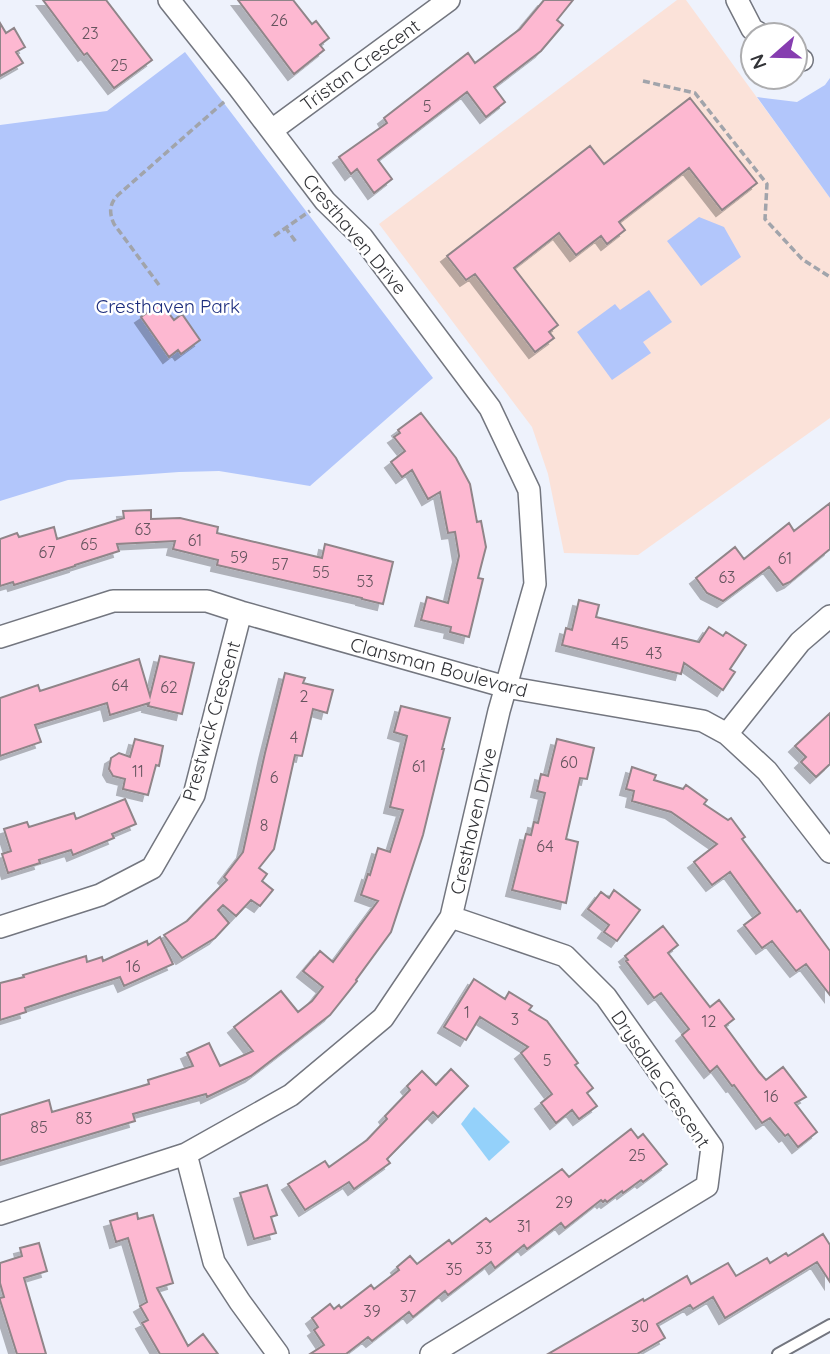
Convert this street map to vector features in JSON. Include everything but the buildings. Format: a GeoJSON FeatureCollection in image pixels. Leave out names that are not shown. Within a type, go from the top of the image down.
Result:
{"type":"FeatureCollection","features":[{"type":"Feature","properties":{"kind":"street","name":"Cresthaven Drive"},"geometry":{"type":"LineString","coordinates":[[0,1214],[186,1154],[291,1094],[383,1018],[451,917],[506,687],[535,584],[529,490],[490,408],[362,237],[325,201],[169,0]]}},
{"type":"Feature","properties":{"kind":"street","name":"Tristan Crescent"},"geometry":{"type":"LineString","coordinates":[[272,130],[449,0]]}},
{"type":"Feature","properties":{"kind":"street"},"geometry":{"type":"LineString","coordinates":[[737,0],[748,21]]}},
{"type":"Feature","properties":{"kind":"street","name":"Clansman Boulevard"},"geometry":{"type":"LineString","coordinates":[[0,637],[113,601],[207,601],[506,687],[702,721],[727,734],[768,771],[830,852]]}},
{"type":"Feature","properties":{"kind":"street","name":"Prestwick Crescent"},"geometry":{"type":"LineString","coordinates":[[0,927],[100,895],[152,868],[194,795],[241,612]]}},
{"type":"Feature","properties":{"kind":"street"},"geometry":{"type":"LineString","coordinates":[[727,734],[800,642],[830,616]]}},
{"type":"Feature","properties":{"kind":"street","name":"Drysdale Crescent"},"geometry":{"type":"LineString","coordinates":[[431,1354],[707,1186],[712,1147],[606,997],[565,956],[451,917]]}},
{"type":"Feature","properties":{"kind":"street"},"geometry":{"type":"LineString","coordinates":[[186,1154],[214,1262],[278,1354]]}},
{"type":"Feature","properties":{"kind":"lane"},"geometry":{"type":"LineString","coordinates":[[778,1354],[830,1325]]}},
{"type":"Feature","properties":{"kind":"path"},"geometry":{"type":"LineString","coordinates":[[643,81],[695,93],[766,184],[765,219],[802,260],[830,277]]}},
{"type":"Feature","properties":{"kind":"path"},"geometry":{"type":"LineString","coordinates":[[159,285],[114,224],[110,211],[112,201],[239,88]]}},
{"type":"Feature","properties":{"kind":"path"},"geometry":{"type":"LineString","coordinates":[[274,236],[325,201]]}},
{"type":"Feature","properties":{"kind":"path"},"geometry":{"type":"LineString","coordinates":[[285,227],[296,242]]}},
{"type":"Feature","properties":{"kind":"shaded area"},"geometry":{"type":"Polygon","coordinates":[[[677,0],[686,0],[739,73],[739,91],[752,91],[830,198],[830,418],[638,555],[564,553],[548,474],[532,427],[379,224],[677,0]]]}},
{"type":"Feature","properties":{"kind":"shaded area"},"geometry":{"type":"Polygon","coordinates":[[[474,1107],[510,1142],[489,1161],[461,1124],[474,1107]]]}},
{"type":"Feature","properties":{"kind":"green space","name":"Cresthaven Park"},"geometry":{"type":"Polygon","coordinates":[[[185,52],[433,378],[310,486],[219,471],[179,472],[68,480],[0,501],[0,125],[107,111],[185,52]]]}},
{"type":"Feature","properties":{"kind":"green space"},"geometry":{"type":"Polygon","coordinates":[[[830,78],[830,198],[757,97],[797,102],[825,85],[830,78]]]}},
{"type":"Feature","properties":{"kind":"green space"},"geometry":{"type":"Polygon","coordinates":[[[699,217],[724,227],[741,257],[701,286],[667,241],[699,217]]]}},
{"type":"Feature","properties":{"kind":"green space"},"geometry":{"type":"Polygon","coordinates":[[[649,290],[672,322],[643,342],[651,353],[612,380],[577,332],[615,304],[620,310],[649,290]]]}}]}
